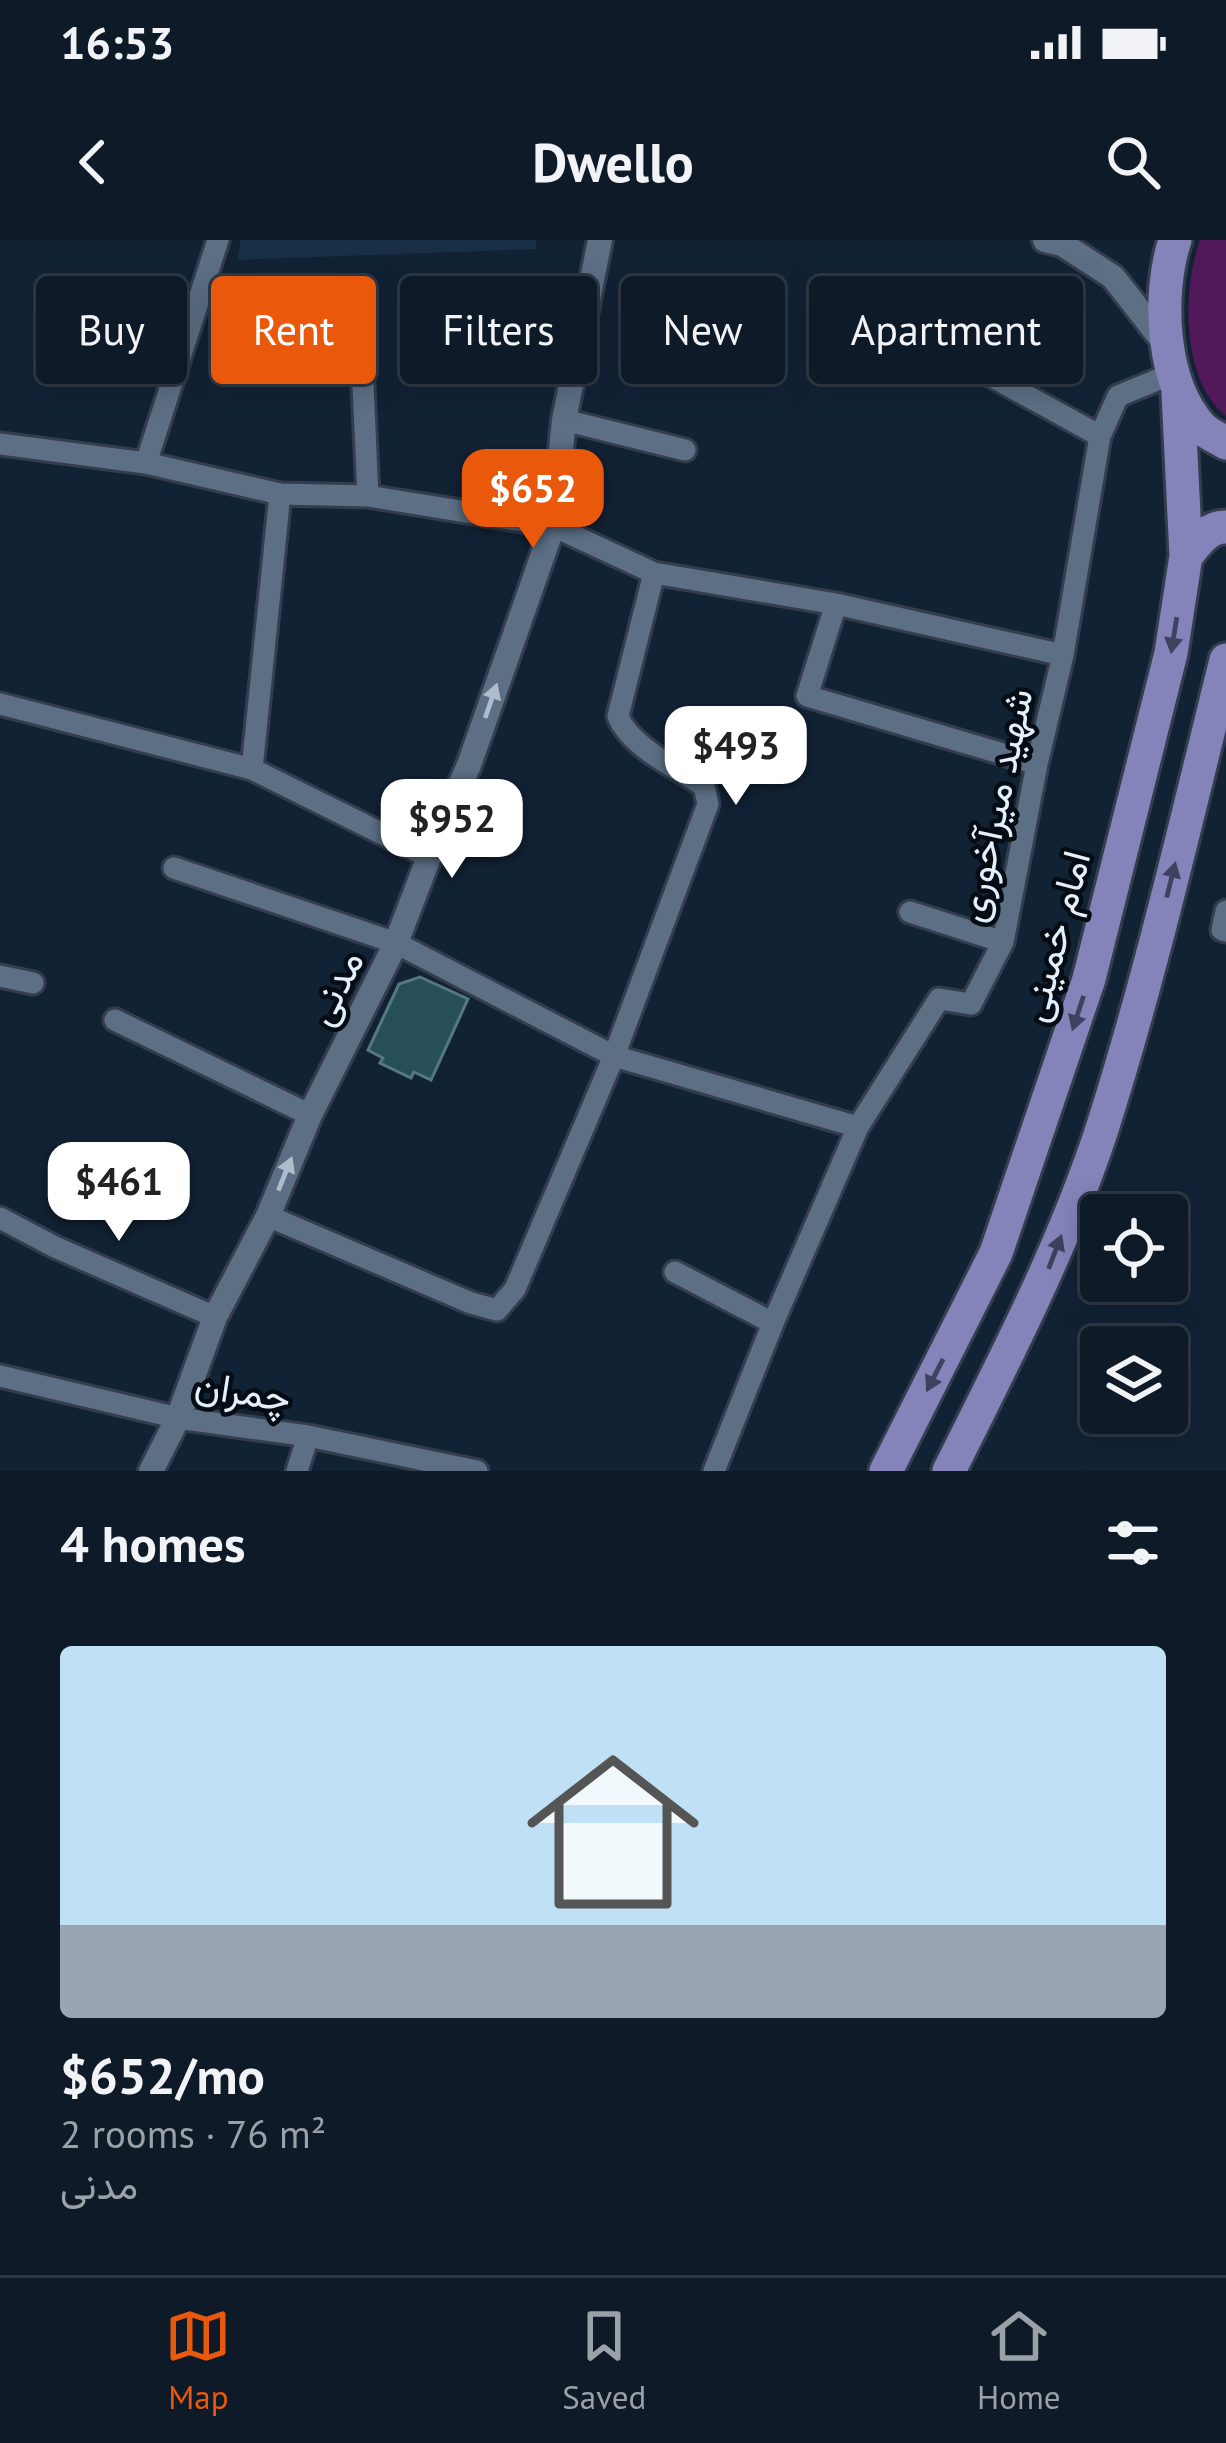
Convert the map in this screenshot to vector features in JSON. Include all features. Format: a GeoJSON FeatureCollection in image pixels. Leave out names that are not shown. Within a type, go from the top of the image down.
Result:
{"type":"FeatureCollection","features":[{"type":"Feature","properties":{"kind":"highway","name":"امام خمینی"},"geometry":{"type":"LineString","coordinates":[[886,1471],[996,1253],[1050,1101],[1089,979],[1171,653],[1186,556],[1166,296],[1175,240]]}},
{"type":"Feature","properties":{"kind":"highway"},"geometry":{"type":"LineString","coordinates":[[1173,371],[1204,431],[1226,442]]}},
{"type":"Feature","properties":{"kind":"highway"},"geometry":{"type":"LineString","coordinates":[[1186,556],[1202,537],[1226,527]]}},
{"type":"Feature","properties":{"kind":"highway"},"geometry":{"type":"LineString","coordinates":[[949,1471],[1045,1278],[1101,1132],[1144,987],[1226,661]]}},
{"type":"Feature","properties":{"kind":"street"},"geometry":{"type":"LineString","coordinates":[[146,463],[218,240]]}},
{"type":"Feature","properties":{"kind":"street","name":"مدنی"},"geometry":{"type":"LineString","coordinates":[[151,1471],[178,1418],[215,1317],[397,943],[469,765],[553,526],[564,420],[600,240]]}},
{"type":"Feature","properties":{"kind":"street"},"geometry":{"type":"LineString","coordinates":[[1005,384],[1100,436],[1118,396],[1173,371],[1113,277],[1062,244],[1046,240]]}},
{"type":"Feature","properties":{"kind":"street"},"geometry":{"type":"LineString","coordinates":[[363,384],[368,496]]}},
{"type":"Feature","properties":{"kind":"street"},"geometry":{"type":"LineString","coordinates":[[564,420],[685,450]]}},
{"type":"Feature","properties":{"kind":"street","name":"شهید میرآخوری"},"geometry":{"type":"LineString","coordinates":[[714,1471],[858,1127],[939,999],[970,1004],[1003,941],[1037,764],[1064,655],[1100,436]]}},
{"type":"Feature","properties":{"kind":"street"},"geometry":{"type":"LineString","coordinates":[[0,443],[146,463],[280,494],[368,496],[553,526],[654,573],[836,604],[1064,655]]}},
{"type":"Feature","properties":{"kind":"street"},"geometry":{"type":"LineString","coordinates":[[252,769],[280,494]]}},
{"type":"Feature","properties":{"kind":"street"},"geometry":{"type":"LineString","coordinates":[[268,1216],[471,1304],[497,1310],[515,1289],[614,1056],[708,804],[704,787],[633,739],[618,716],[654,573]]}},
{"type":"Feature","properties":{"kind":"street"},"geometry":{"type":"LineString","coordinates":[[836,604],[807,696],[1037,764]]}},
{"type":"Feature","properties":{"kind":"street"},"geometry":{"type":"LineString","coordinates":[[0,704],[252,769],[428,857]]}},
{"type":"Feature","properties":{"kind":"street"},"geometry":{"type":"LineString","coordinates":[[174,868],[397,943],[614,1056],[858,1127]]}},
{"type":"Feature","properties":{"kind":"street"},"geometry":{"type":"LineString","coordinates":[[1226,911],[1222,931],[1226,931]]}},
{"type":"Feature","properties":{"kind":"street"},"geometry":{"type":"LineString","coordinates":[[910,912],[1003,941]]}},
{"type":"Feature","properties":{"kind":"street"},"geometry":{"type":"LineString","coordinates":[[0,976],[33,983]]}},
{"type":"Feature","properties":{"kind":"street"},"geometry":{"type":"LineString","coordinates":[[115,1020],[310,1114]]}},
{"type":"Feature","properties":{"kind":"street"},"geometry":{"type":"LineString","coordinates":[[0,1218],[215,1317]]}},
{"type":"Feature","properties":{"kind":"street"},"geometry":{"type":"LineString","coordinates":[[675,1272],[773,1323]]}},
{"type":"Feature","properties":{"kind":"street","name":"چمران"},"geometry":{"type":"LineString","coordinates":[[0,1376],[178,1418],[308,1436],[477,1471]]}},
{"type":"Feature","properties":{"kind":"street"},"geometry":{"type":"LineString","coordinates":[[297,1471],[308,1436]]}},
{"type":"Feature","properties":{"kind":"shaded area"},"geometry":{"type":"Polygon","coordinates":[[[241,240],[537,240],[535,249],[237,260],[241,240]]]}},
{"type":"Feature","properties":{"kind":"shaded area"},"geometry":{"type":"Polygon","coordinates":[[[1200,240],[1226,240],[1226,416],[1200,381],[1189,334],[1190,284],[1200,240]]]}},
{"type":"Feature","properties":{"kind":"building"},"geometry":{"type":"Polygon","coordinates":[[[420,977],[468,999],[431,1080],[414,1072],[411,1078],[380,1063],[383,1058],[368,1050],[399,984],[420,977]]]}}]}
